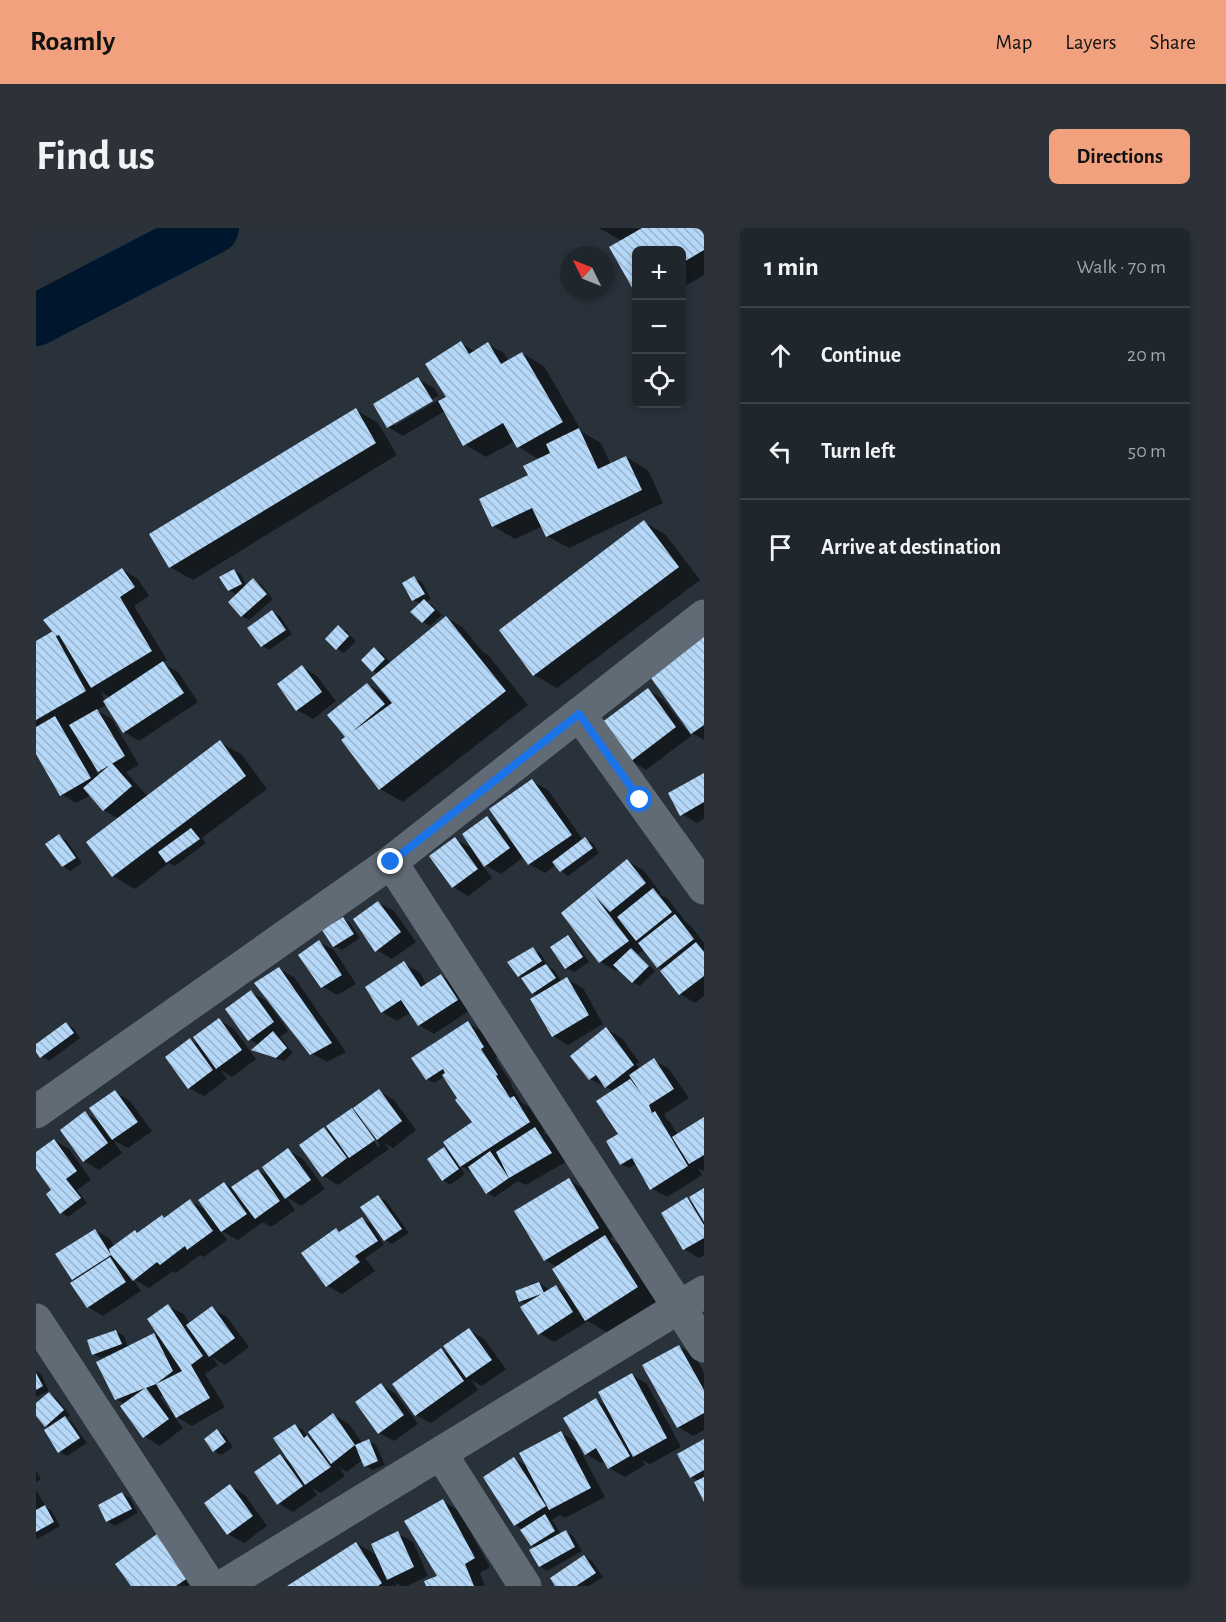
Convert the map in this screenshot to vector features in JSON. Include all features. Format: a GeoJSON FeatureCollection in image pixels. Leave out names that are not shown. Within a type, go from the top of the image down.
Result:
{"type":"FeatureCollection","features":[{"type":"Feature","properties":{"kind":"street"},"geometry":{"type":"LineString","coordinates":[[36,1112],[391,862],[704,616]]}},
{"type":"Feature","properties":{"kind":"street"},"geometry":{"type":"LineString","coordinates":[[579,714],[704,888]]}},
{"type":"Feature","properties":{"kind":"street"},"geometry":{"type":"LineString","coordinates":[[391,862],[691,1300],[704,1346]]}},
{"type":"Feature","properties":{"kind":"street"},"geometry":{"type":"LineString","coordinates":[[223,1586],[691,1300]]}},
{"type":"Feature","properties":{"kind":"street"},"geometry":{"type":"LineString","coordinates":[[36,1320],[210,1586]]}},
{"type":"Feature","properties":{"kind":"street"},"geometry":{"type":"LineString","coordinates":[[441,1454],[525,1586]]}},
{"type":"Feature","properties":{"kind":"building"},"geometry":{"type":"Polygon","coordinates":[[[642,228],[704,228],[704,250],[686,261],[686,246],[632,246],[632,287],[614,256],[614,246],[611,246],[642,228]]]}},
{"type":"Feature","properties":{"kind":"building"},"geometry":{"type":"Polygon","coordinates":[[[461,341],[469,354],[488,342],[501,364],[522,352],[563,422],[517,448],[503,423],[463,446],[438,401],[446,397],[425,364],[461,341]]]}},
{"type":"Feature","properties":{"kind":"building"},"geometry":{"type":"Polygon","coordinates":[[[418,377],[433,401],[387,428],[373,404],[418,377]]]}},
{"type":"Feature","properties":{"kind":"building"},"geometry":{"type":"Polygon","coordinates":[[[356,408],[376,443],[169,568],[149,534],[356,408]]]}},
{"type":"Feature","properties":{"kind":"building"},"geometry":{"type":"Polygon","coordinates":[[[579,428],[598,469],[626,456],[642,490],[546,537],[532,508],[492,527],[479,499],[528,475],[523,466],[550,453],[546,444],[579,428]]]}},
{"type":"Feature","properties":{"kind":"building"},"geometry":{"type":"Polygon","coordinates":[[[644,520],[679,567],[533,676],[499,630],[644,520]]]}},
{"type":"Feature","properties":{"kind":"building"},"geometry":{"type":"Polygon","coordinates":[[[122,568],[135,587],[120,597],[152,651],[91,688],[59,635],[56,636],[43,620],[122,568]]]}},
{"type":"Feature","properties":{"kind":"building"},"geometry":{"type":"Polygon","coordinates":[[[234,569],[242,584],[228,591],[219,577],[234,569]]]}},
{"type":"Feature","properties":{"kind":"building"},"geometry":{"type":"Polygon","coordinates":[[[414,576],[425,594],[412,601],[402,583],[414,576]]]}},
{"type":"Feature","properties":{"kind":"building"},"geometry":{"type":"Polygon","coordinates":[[[253,578],[267,594],[241,617],[228,602],[253,578]]]}},
{"type":"Feature","properties":{"kind":"building"},"geometry":{"type":"Polygon","coordinates":[[[424,599],[435,610],[422,623],[410,612],[424,599]]]}},
{"type":"Feature","properties":{"kind":"building"},"geometry":{"type":"Polygon","coordinates":[[[272,610],[286,630],[261,647],[247,628],[272,610]]]}},
{"type":"Feature","properties":{"kind":"building"},"geometry":{"type":"Polygon","coordinates":[[[446,616],[506,691],[379,790],[341,740],[345,737],[327,715],[367,683],[385,704],[352,732],[392,703],[371,678],[446,616]]]}},
{"type":"Feature","properties":{"kind":"building"},"geometry":{"type":"Polygon","coordinates":[[[338,625],[349,636],[336,650],[325,639],[338,625]]]}},
{"type":"Feature","properties":{"kind":"building"},"geometry":{"type":"Polygon","coordinates":[[[704,629],[704,725],[691,734],[646,671],[704,629]]]}},
{"type":"Feature","properties":{"kind":"building"},"geometry":{"type":"Polygon","coordinates":[[[53,631],[86,691],[36,720],[36,641],[53,631]]]}},
{"type":"Feature","properties":{"kind":"building"},"geometry":{"type":"Polygon","coordinates":[[[374,647],[385,659],[372,672],[361,660],[374,647]]]}},
{"type":"Feature","properties":{"kind":"building"},"geometry":{"type":"Polygon","coordinates":[[[163,661],[184,693],[123,733],[103,701],[163,661]]]}},
{"type":"Feature","properties":{"kind":"building"},"geometry":{"type":"Polygon","coordinates":[[[302,665],[322,692],[296,711],[277,684],[302,665]]]}},
{"type":"Feature","properties":{"kind":"building"},"geometry":{"type":"Polygon","coordinates":[[[648,688],[676,727],[630,762],[601,723],[648,688]]]}},
{"type":"Feature","properties":{"kind":"building"},"geometry":{"type":"Polygon","coordinates":[[[97,709],[125,756],[98,772],[69,725],[97,709]]]}},
{"type":"Feature","properties":{"kind":"building"},"geometry":{"type":"Polygon","coordinates":[[[55,716],[91,778],[60,796],[36,754],[36,727],[55,716]]]}},
{"type":"Feature","properties":{"kind":"building"},"geometry":{"type":"Polygon","coordinates":[[[220,740],[246,776],[112,877],[86,842],[220,740]]]}},
{"type":"Feature","properties":{"kind":"building"},"geometry":{"type":"Polygon","coordinates":[[[112,763],[132,786],[103,811],[83,788],[112,763]]]}},
{"type":"Feature","properties":{"kind":"building"},"geometry":{"type":"Polygon","coordinates":[[[704,773],[704,802],[680,816],[668,793],[704,773]]]}},
{"type":"Feature","properties":{"kind":"building"},"geometry":{"type":"Polygon","coordinates":[[[532,779],[572,835],[528,865],[489,809],[532,779]]]}},
{"type":"Feature","properties":{"kind":"building"},"geometry":{"type":"Polygon","coordinates":[[[487,816],[510,848],[484,867],[462,834],[487,816]]]}},
{"type":"Feature","properties":{"kind":"building"},"geometry":{"type":"Polygon","coordinates":[[[191,828],[200,839],[166,863],[158,852],[191,828]]]}},
{"type":"Feature","properties":{"kind":"building"},"geometry":{"type":"Polygon","coordinates":[[[59,834],[76,858],[62,867],[45,844],[59,834]]]}},
{"type":"Feature","properties":{"kind":"building"},"geometry":{"type":"Polygon","coordinates":[[[455,837],[478,869],[452,888],[429,856],[455,837]]]}},
{"type":"Feature","properties":{"kind":"building"},"geometry":{"type":"Polygon","coordinates":[[[585,837],[593,848],[560,872],[552,862],[585,837]]]}},
{"type":"Feature","properties":{"kind":"building"},"geometry":{"type":"Polygon","coordinates":[[[627,859],[646,883],[610,912],[594,895],[629,941],[599,963],[561,913],[627,859]]]}},
{"type":"Feature","properties":{"kind":"building"},"geometry":{"type":"Polygon","coordinates":[[[653,888],[672,912],[636,941],[617,917],[653,888]]]}},
{"type":"Feature","properties":{"kind":"building"},"geometry":{"type":"Polygon","coordinates":[[[378,901],[401,932],[375,952],[353,919],[378,901]]]}},
{"type":"Feature","properties":{"kind":"building"},"geometry":{"type":"Polygon","coordinates":[[[675,914],[694,939],[657,968],[638,943],[675,914]]]}},
{"type":"Feature","properties":{"kind":"building"},"geometry":{"type":"Polygon","coordinates":[[[343,917],[354,934],[333,947],[322,930],[343,917]]]}},
{"type":"Feature","properties":{"kind":"building"},"geometry":{"type":"Polygon","coordinates":[[[568,935],[583,957],[565,969],[550,947],[568,935]]]}},
{"type":"Feature","properties":{"kind":"building"},"geometry":{"type":"Polygon","coordinates":[[[319,940],[342,975],[321,988],[298,955],[319,940]]]}},
{"type":"Feature","properties":{"kind":"building"},"geometry":{"type":"Polygon","coordinates":[[[696,942],[704,952],[704,976],[679,995],[660,971],[696,942]]]}},
{"type":"Feature","properties":{"kind":"building"},"geometry":{"type":"Polygon","coordinates":[[[533,947],[542,961],[518,977],[507,962],[533,947]]]}},
{"type":"Feature","properties":{"kind":"building"},"geometry":{"type":"Polygon","coordinates":[[[631,948],[649,966],[632,983],[613,965],[631,948]]]}},
{"type":"Feature","properties":{"kind":"building"},"geometry":{"type":"Polygon","coordinates":[[[404,961],[421,987],[441,974],[458,1000],[418,1026],[401,1000],[381,1013],[365,987],[404,961]]]}},
{"type":"Feature","properties":{"kind":"building"},"geometry":{"type":"Polygon","coordinates":[[[546,964],[556,978],[532,994],[521,978],[546,964]]]}},
{"type":"Feature","properties":{"kind":"building"},"geometry":{"type":"Polygon","coordinates":[[[279,967],[332,1043],[310,1055],[254,983],[279,967]]]}},
{"type":"Feature","properties":{"kind":"building"},"geometry":{"type":"Polygon","coordinates":[[[567,977],[589,1015],[552,1037],[530,999],[567,977]]]}},
{"type":"Feature","properties":{"kind":"building"},"geometry":{"type":"Polygon","coordinates":[[[251,990],[274,1022],[248,1041],[225,1009],[251,990]]]}},
{"type":"Feature","properties":{"kind":"building"},"geometry":{"type":"Polygon","coordinates":[[[219,1018],[242,1050],[216,1069],[193,1037],[219,1018]]]}},
{"type":"Feature","properties":{"kind":"building"},"geometry":{"type":"Polygon","coordinates":[[[468,1021],[484,1047],[481,1049],[498,1075],[496,1076],[510,1098],[514,1096],[530,1122],[460,1167],[443,1142],[472,1122],[455,1100],[457,1098],[442,1075],[445,1073],[443,1069],[426,1080],[411,1058],[468,1021]]]}},
{"type":"Feature","properties":{"kind":"building"},"geometry":{"type":"Polygon","coordinates":[[[66,1022],[74,1033],[40,1058],[36,1052],[36,1044],[66,1022]]]}},
{"type":"Feature","properties":{"kind":"building"},"geometry":{"type":"Polygon","coordinates":[[[606,1027],[634,1065],[605,1088],[596,1075],[589,1080],[570,1056],[606,1027]]]}},
{"type":"Feature","properties":{"kind":"building"},"geometry":{"type":"Polygon","coordinates":[[[273,1031],[287,1048],[276,1058],[251,1050],[273,1031]]]}},
{"type":"Feature","properties":{"kind":"building"},"geometry":{"type":"Polygon","coordinates":[[[190,1038],[213,1070],[188,1089],[165,1057],[190,1038]]]}},
{"type":"Feature","properties":{"kind":"building"},"geometry":{"type":"Polygon","coordinates":[[[654,1058],[674,1089],[649,1105],[652,1113],[655,1111],[688,1166],[650,1190],[632,1158],[620,1165],[606,1141],[618,1134],[596,1101],[630,1079],[641,1093],[629,1075],[654,1058]]]}},
{"type":"Feature","properties":{"kind":"building"},"geometry":{"type":"Polygon","coordinates":[[[379,1089],[402,1121],[377,1140],[353,1108],[379,1089]]]}},
{"type":"Feature","properties":{"kind":"building"},"geometry":{"type":"Polygon","coordinates":[[[115,1090],[138,1122],[112,1140],[89,1108],[115,1090]]]}},
{"type":"Feature","properties":{"kind":"building"},"geometry":{"type":"Polygon","coordinates":[[[352,1108],[375,1140],[349,1158],[326,1126],[352,1108]]]}},
{"type":"Feature","properties":{"kind":"building"},"geometry":{"type":"Polygon","coordinates":[[[85,1111],[108,1143],[83,1162],[60,1130],[85,1111]]]}},
{"type":"Feature","properties":{"kind":"building"},"geometry":{"type":"Polygon","coordinates":[[[704,1117],[704,1155],[689,1164],[672,1137],[704,1117]]]}},
{"type":"Feature","properties":{"kind":"building"},"geometry":{"type":"Polygon","coordinates":[[[324,1127],[347,1158],[322,1177],[299,1145],[324,1127]]]}},
{"type":"Feature","properties":{"kind":"building"},"geometry":{"type":"Polygon","coordinates":[[[535,1127],[552,1153],[509,1178],[496,1152],[535,1127]]]}},
{"type":"Feature","properties":{"kind":"building"},"geometry":{"type":"Polygon","coordinates":[[[54,1139],[77,1171],[66,1179],[81,1198],[60,1214],[46,1194],[51,1190],[36,1169],[36,1152],[54,1139]]]}},
{"type":"Feature","properties":{"kind":"building"},"geometry":{"type":"Polygon","coordinates":[[[444,1147],[459,1169],[442,1181],[427,1159],[444,1147]]]}},
{"type":"Feature","properties":{"kind":"building"},"geometry":{"type":"Polygon","coordinates":[[[288,1148],[311,1180],[285,1199],[262,1167],[288,1148]]]}},
{"type":"Feature","properties":{"kind":"building"},"geometry":{"type":"Polygon","coordinates":[[[490,1151],[509,1178],[486,1194],[468,1167],[490,1151]]]}},
{"type":"Feature","properties":{"kind":"building"},"geometry":{"type":"Polygon","coordinates":[[[258,1169],[280,1201],[255,1219],[231,1187],[258,1169]]]}},
{"type":"Feature","properties":{"kind":"building"},"geometry":{"type":"Polygon","coordinates":[[[569,1178],[599,1228],[544,1261],[514,1211],[569,1178]]]}},
{"type":"Feature","properties":{"kind":"building"},"geometry":{"type":"Polygon","coordinates":[[[224,1182],[247,1214],[221,1232],[198,1200],[224,1182]]]}},
{"type":"Feature","properties":{"kind":"building"},"geometry":{"type":"Polygon","coordinates":[[[704,1188],[704,1222],[689,1197],[704,1188]]]}},
{"type":"Feature","properties":{"kind":"building"},"geometry":{"type":"Polygon","coordinates":[[[378,1195],[402,1229],[384,1241],[360,1207],[378,1195]]]}},
{"type":"Feature","properties":{"kind":"building"},"geometry":{"type":"Polygon","coordinates":[[[687,1197],[704,1225],[704,1238],[683,1250],[661,1213],[687,1197]]]}},
{"type":"Feature","properties":{"kind":"building"},"geometry":{"type":"Polygon","coordinates":[[[190,1199],[213,1231],[187,1250],[185,1246],[160,1265],[157,1262],[133,1281],[111,1255],[109,1249],[135,1230],[137,1233],[162,1215],[164,1218],[190,1199]]]}},
{"type":"Feature","properties":{"kind":"building"},"geometry":{"type":"Polygon","coordinates":[[[362,1217],[378,1241],[355,1256],[360,1262],[326,1287],[301,1253],[336,1228],[339,1232],[362,1217]]]}},
{"type":"Feature","properties":{"kind":"building"},"geometry":{"type":"Polygon","coordinates":[[[95,1229],[111,1255],[72,1280],[55,1254],[95,1229]]]}},
{"type":"Feature","properties":{"kind":"building"},"geometry":{"type":"Polygon","coordinates":[[[605,1235],[638,1287],[585,1321],[552,1269],[605,1235]]]}},
{"type":"Feature","properties":{"kind":"building"},"geometry":{"type":"Polygon","coordinates":[[[110,1257],[126,1282],[87,1308],[70,1283],[110,1257]]]}},
{"type":"Feature","properties":{"kind":"building"},"geometry":{"type":"Polygon","coordinates":[[[539,1282],[544,1293],[519,1302],[515,1291],[539,1282]]]}},
{"type":"Feature","properties":{"kind":"building"},"geometry":{"type":"Polygon","coordinates":[[[556,1285],[573,1312],[538,1335],[520,1307],[556,1285]]]}},
{"type":"Feature","properties":{"kind":"building"},"geometry":{"type":"Polygon","coordinates":[[[168,1304],[203,1356],[191,1365],[210,1398],[176,1418],[156,1384],[182,1371],[147,1319],[168,1304]]]}},
{"type":"Feature","properties":{"kind":"building"},"geometry":{"type":"Polygon","coordinates":[[[212,1306],[235,1338],[209,1357],[186,1325],[212,1306]]]}},
{"type":"Feature","properties":{"kind":"building"},"geometry":{"type":"Polygon","coordinates":[[[469,1328],[492,1360],[466,1378],[443,1346],[469,1328]]]}},
{"type":"Feature","properties":{"kind":"building"},"geometry":{"type":"Polygon","coordinates":[[[116,1330],[122,1344],[92,1355],[87,1340],[116,1330]]]}},
{"type":"Feature","properties":{"kind":"building"},"geometry":{"type":"Polygon","coordinates":[[[154,1333],[173,1371],[156,1384],[146,1388],[169,1419],[143,1438],[120,1406],[145,1388],[115,1400],[96,1362],[154,1333]]]}},
{"type":"Feature","properties":{"kind":"building"},"geometry":{"type":"Polygon","coordinates":[[[679,1345],[704,1390],[704,1413],[677,1428],[642,1365],[679,1345]]]}},
{"type":"Feature","properties":{"kind":"building"},"geometry":{"type":"Polygon","coordinates":[[[441,1348],[464,1381],[415,1416],[392,1384],[441,1348]]]}},
{"type":"Feature","properties":{"kind":"building"},"geometry":{"type":"Polygon","coordinates":[[[36,1373],[43,1386],[36,1390],[36,1373]]]}},
{"type":"Feature","properties":{"kind":"building"},"geometry":{"type":"Polygon","coordinates":[[[632,1373],[667,1438],[633,1457],[598,1392],[632,1373]]]}},
{"type":"Feature","properties":{"kind":"building"},"geometry":{"type":"Polygon","coordinates":[[[381,1383],[404,1415],[378,1434],[355,1402],[381,1383]]]}},
{"type":"Feature","properties":{"kind":"building"},"geometry":{"type":"Polygon","coordinates":[[[49,1392],[64,1410],[45,1427],[36,1416],[36,1403],[49,1392]]]}},
{"type":"Feature","properties":{"kind":"building"},"geometry":{"type":"Polygon","coordinates":[[[596,1398],[630,1456],[608,1469],[596,1448],[585,1455],[563,1418],[596,1398]]]}},
{"type":"Feature","properties":{"kind":"building"},"geometry":{"type":"Polygon","coordinates":[[[333,1413],[355,1445],[331,1464],[308,1432],[333,1413]]]}},
{"type":"Feature","properties":{"kind":"building"},"geometry":{"type":"Polygon","coordinates":[[[65,1416],[80,1438],[58,1453],[44,1430],[65,1416]]]}},
{"type":"Feature","properties":{"kind":"building"},"geometry":{"type":"Polygon","coordinates":[[[295,1424],[304,1438],[307,1435],[331,1467],[305,1485],[273,1438],[295,1424]]]}},
{"type":"Feature","properties":{"kind":"building"},"geometry":{"type":"Polygon","coordinates":[[[217,1429],[226,1442],[213,1452],[204,1439],[217,1429]]]}},
{"type":"Feature","properties":{"kind":"building"},"geometry":{"type":"Polygon","coordinates":[[[561,1431],[591,1488],[549,1510],[519,1453],[561,1431]]]}},
{"type":"Feature","properties":{"kind":"building"},"geometry":{"type":"Polygon","coordinates":[[[369,1439],[378,1461],[364,1467],[355,1445],[369,1439]]]}},
{"type":"Feature","properties":{"kind":"building"},"geometry":{"type":"Polygon","coordinates":[[[704,1439],[704,1470],[690,1478],[677,1454],[704,1439]]]}},
{"type":"Feature","properties":{"kind":"building"},"geometry":{"type":"Polygon","coordinates":[[[280,1454],[303,1486],[277,1505],[254,1472],[280,1454]]]}},
{"type":"Feature","properties":{"kind":"building"},"geometry":{"type":"Polygon","coordinates":[[[514,1457],[546,1506],[514,1526],[483,1477],[514,1457]]]}},
{"type":"Feature","properties":{"kind":"building"},"geometry":{"type":"Polygon","coordinates":[[[704,1477],[704,1502],[694,1482],[704,1477]]]}},
{"type":"Feature","properties":{"kind":"building"},"geometry":{"type":"Polygon","coordinates":[[[230,1484],[253,1516],[227,1535],[204,1503],[230,1484]]]}},
{"type":"Feature","properties":{"kind":"building"},"geometry":{"type":"Polygon","coordinates":[[[122,1492],[132,1509],[106,1522],[98,1505],[122,1492]]]}},
{"type":"Feature","properties":{"kind":"building"},"geometry":{"type":"Polygon","coordinates":[[[443,1499],[475,1558],[465,1564],[474,1586],[426,1586],[424,1581],[437,1576],[404,1521],[443,1499]]]}},
{"type":"Feature","properties":{"kind":"building"},"geometry":{"type":"Polygon","coordinates":[[[45,1505],[54,1522],[36,1532],[36,1510],[45,1505]]]}},
{"type":"Feature","properties":{"kind":"building"},"geometry":{"type":"Polygon","coordinates":[[[545,1514],[555,1531],[531,1546],[520,1530],[545,1514]]]}},
{"type":"Feature","properties":{"kind":"building"},"geometry":{"type":"Polygon","coordinates":[[[566,1530],[575,1547],[539,1567],[529,1550],[566,1530]]]}},
{"type":"Feature","properties":{"kind":"building"},"geometry":{"type":"Polygon","coordinates":[[[398,1531],[414,1567],[387,1580],[371,1544],[398,1531]]]}},
{"type":"Feature","properties":{"kind":"building"},"geometry":{"type":"Polygon","coordinates":[[[157,1534],[189,1577],[176,1586],[131,1586],[115,1564],[157,1534]]]}},
{"type":"Feature","properties":{"kind":"building"},"geometry":{"type":"Polygon","coordinates":[[[356,1542],[382,1583],[378,1586],[287,1586],[356,1542]]]}},
{"type":"Feature","properties":{"kind":"building"},"geometry":{"type":"Polygon","coordinates":[[[584,1555],[596,1573],[576,1586],[555,1586],[550,1578],[584,1555]]]}},
{"type":"Feature","properties":{"kind":"waterway"},"geometry":{"type":"LineString","coordinates":[[36,320],[213,228]]}},
{"type":"Feature","properties":{"kind":"route"},"geometry":{"type":"LineString","coordinates":[[391,862],[579,714],[640,800]]}}]}
